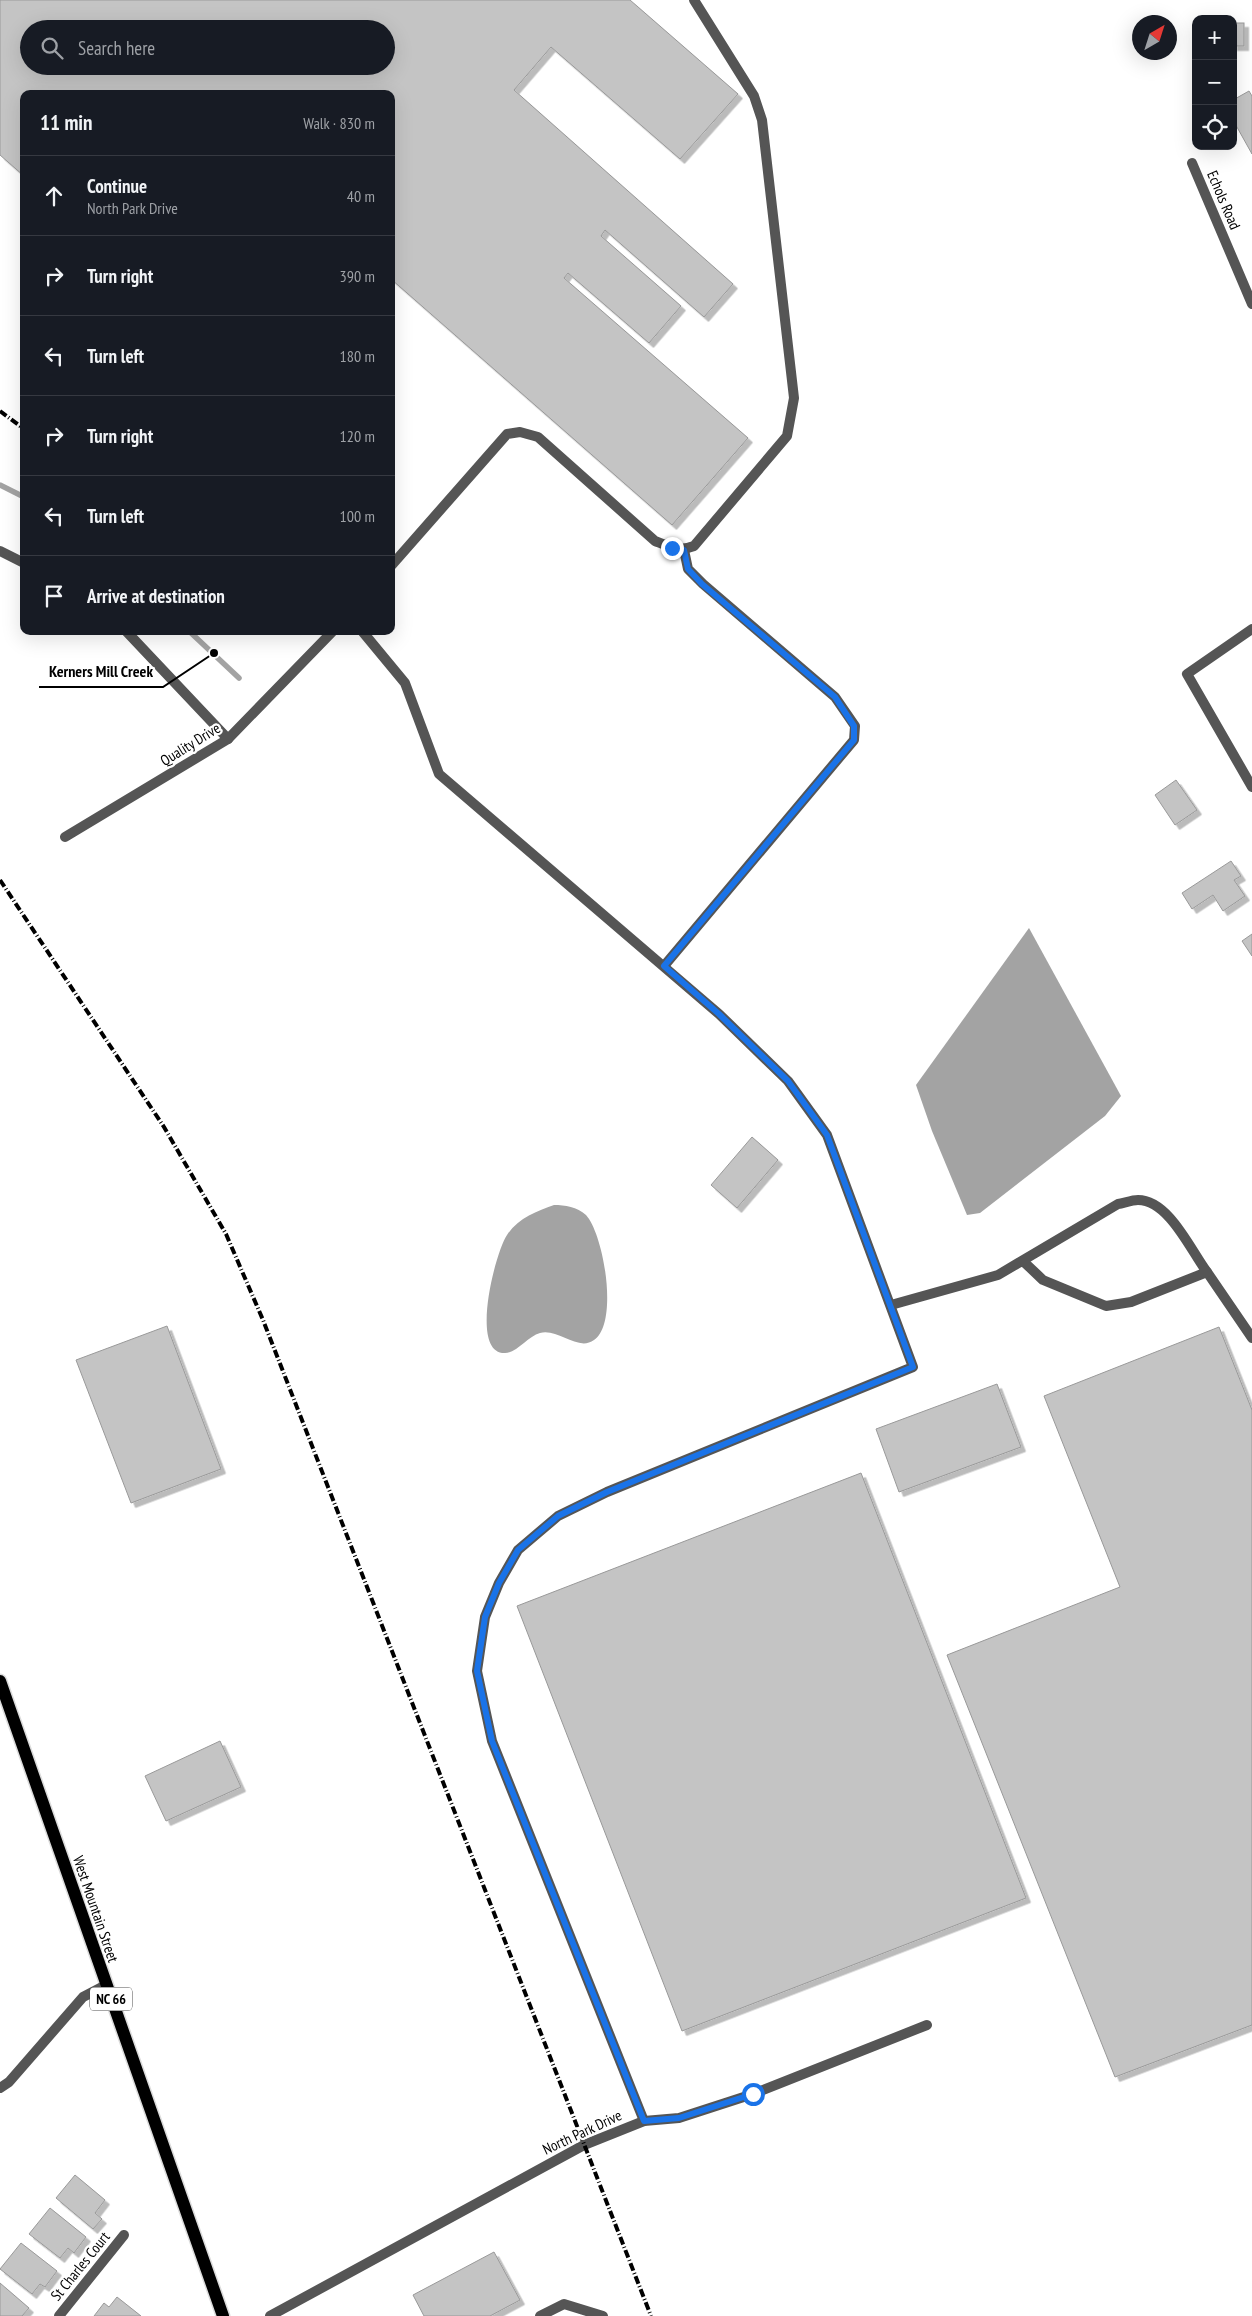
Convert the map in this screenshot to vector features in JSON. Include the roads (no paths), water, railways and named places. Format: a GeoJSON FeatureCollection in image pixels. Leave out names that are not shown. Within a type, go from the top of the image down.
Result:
{"type":"FeatureCollection","features":[{"type":"Feature","properties":{"kind":"main road","name":"West Mountain Street"},"geometry":{"type":"LineString","coordinates":[[0,1682],[223,2316]]}},
{"type":"Feature","properties":{"kind":"street"},"geometry":{"type":"LineString","coordinates":[[395,561],[507,434],[520,432],[538,437],[655,541],[672,548],[684,550],[694,546],[786,436],[794,398],[762,120],[754,96],[694,0]]}},
{"type":"Feature","properties":{"kind":"street","name":"Echols Road"},"geometry":{"type":"LineString","coordinates":[[1192,163],[1252,304]]}},
{"type":"Feature","properties":{"kind":"street"},"geometry":{"type":"LineString","coordinates":[[664,966],[854,740],[854,726],[835,697],[702,584],[688,569],[684,550]]}},
{"type":"Feature","properties":{"kind":"street"},"geometry":{"type":"LineString","coordinates":[[0,551],[20,561]]}},
{"type":"Feature","properties":{"kind":"street"},"geometry":{"type":"LineString","coordinates":[[1252,629],[1187,674],[1252,788]]}},
{"type":"Feature","properties":{"kind":"street"},"geometry":{"type":"LineString","coordinates":[[130,635],[228,739]]}},
{"type":"Feature","properties":{"kind":"street","name":"Quality Drive"},"geometry":{"type":"LineString","coordinates":[[65,838],[228,739],[329,635]]}},
{"type":"Feature","properties":{"kind":"street"},"geometry":{"type":"LineString","coordinates":[[365,635],[405,683],[439,774],[719,1014],[788,1081],[827,1135],[913,1367],[607,1492],[558,1516],[518,1550],[499,1583],[485,1617],[477,1671],[492,1741],[644,2121]]}},
{"type":"Feature","properties":{"kind":"street"},"geometry":{"type":"LineString","coordinates":[[890,1306],[998,1275],[1118,1204],[1138,1200],[1157,1207],[1173,1222],[1252,1338]]}},
{"type":"Feature","properties":{"kind":"street"},"geometry":{"type":"LineString","coordinates":[[1022,1261],[1043,1280],[1106,1306],[1131,1302],[1207,1272]]}},
{"type":"Feature","properties":{"kind":"street"},"geometry":{"type":"LineString","coordinates":[[0,2088],[9,2082],[83,1997],[106,1985]]}},
{"type":"Feature","properties":{"kind":"street","name":"North Park Drive"},"geometry":{"type":"LineString","coordinates":[[270,2316],[584,2145],[644,2121],[679,2118],[753,2094],[927,2026]]}},
{"type":"Feature","properties":{"kind":"street","name":"St Charles Court"},"geometry":{"type":"LineString","coordinates":[[59,2316],[124,2235]]}},
{"type":"Feature","properties":{"kind":"street"},"geometry":{"type":"LineString","coordinates":[[540,2316],[564,2304],[603,2316]]}},
{"type":"Feature","properties":{"kind":"waterway"},"geometry":{"type":"LineString","coordinates":[[0,485],[20,495]]}},
{"type":"Feature","properties":{"kind":"waterway"},"geometry":{"type":"LineString","coordinates":[[193,635],[239,678]]}},
{"type":"Feature","properties":{"kind":"railway"},"geometry":{"type":"LineString","coordinates":[[0,411],[20,426]]}},
{"type":"Feature","properties":{"kind":"railway"},"geometry":{"type":"LineString","coordinates":[[0,880],[164,1127],[226,1234],[263,1320],[651,2316]]}},
{"type":"Feature","properties":{"kind":"place","name":"Kerners Mill Creek"},"geometry":{"type":"Point","coordinates":[214,653]}}]}
